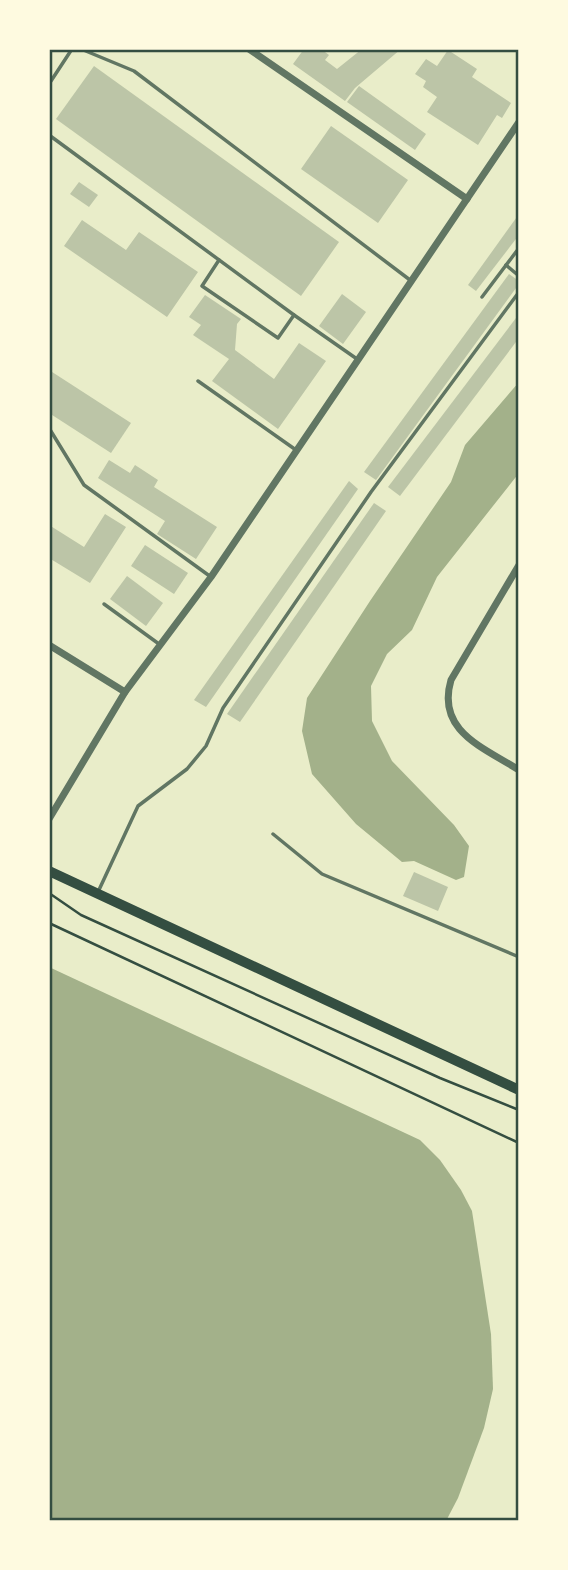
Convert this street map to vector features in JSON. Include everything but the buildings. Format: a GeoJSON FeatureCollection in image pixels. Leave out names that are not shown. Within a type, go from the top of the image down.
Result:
{"type":"FeatureCollection","features":[{"type":"Feature","properties":{"kind":"main road"},"geometry":{"type":"LineString","coordinates":[[49,872],[519,1090]]}},
{"type":"Feature","properties":{"kind":"street"},"geometry":{"type":"LineString","coordinates":[[249,49],[467,198]]}},
{"type":"Feature","properties":{"kind":"street"},"geometry":{"type":"LineString","coordinates":[[49,819],[125,692],[211,577],[519,122]]}},
{"type":"Feature","properties":{"kind":"street"},"geometry":{"type":"LineString","coordinates":[[519,565],[451,680],[446,695],[455,725],[471,740],[519,770]]}},
{"type":"Feature","properties":{"kind":"street"},"geometry":{"type":"LineString","coordinates":[[49,645],[125,692]]}},
{"type":"Feature","properties":{"kind":"lane"},"geometry":{"type":"LineString","coordinates":[[49,84],[72,49]]}},
{"type":"Feature","properties":{"kind":"lane"},"geometry":{"type":"LineString","coordinates":[[81,49],[134,71],[410,280]]}},
{"type":"Feature","properties":{"kind":"lane"},"geometry":{"type":"LineString","coordinates":[[49,135],[357,359]]}},
{"type":"Feature","properties":{"kind":"lane"},"geometry":{"type":"LineString","coordinates":[[482,298],[519,248]]}},
{"type":"Feature","properties":{"kind":"lane"},"geometry":{"type":"LineString","coordinates":[[219,260],[202,286],[278,338],[294,315]]}},
{"type":"Feature","properties":{"kind":"lane"},"geometry":{"type":"LineString","coordinates":[[506,265],[519,276]]}},
{"type":"Feature","properties":{"kind":"lane"},"geometry":{"type":"LineString","coordinates":[[97,893],[138,806],[187,769],[205,746],[223,708],[371,492],[519,292]]}},
{"type":"Feature","properties":{"kind":"lane"},"geometry":{"type":"LineString","coordinates":[[198,381],[296,450]]}},
{"type":"Feature","properties":{"kind":"lane"},"geometry":{"type":"LineString","coordinates":[[49,428],[84,485],[211,577]]}},
{"type":"Feature","properties":{"kind":"lane"},"geometry":{"type":"LineString","coordinates":[[104,604],[159,644]]}},
{"type":"Feature","properties":{"kind":"lane"},"geometry":{"type":"LineString","coordinates":[[273,834],[322,874],[519,957]]}},
{"type":"Feature","properties":{"kind":"path"},"geometry":{"type":"LineString","coordinates":[[49,893],[81,915],[440,1078],[519,1110]]}},
{"type":"Feature","properties":{"kind":"path"},"geometry":{"type":"LineString","coordinates":[[49,923],[519,1143]]}},
{"type":"Feature","properties":{"kind":"shaded area"},"geometry":{"type":"Polygon","coordinates":[[[519,382],[519,473],[437,577],[412,630],[387,654],[371,686],[372,721],[392,761],[454,825],[469,846],[464,877],[456,880],[414,861],[402,862],[356,824],[312,774],[302,731],[307,698],[451,482],[465,445],[519,382]]]}},
{"type":"Feature","properties":{"kind":"shaded area"},"geometry":{"type":"Polygon","coordinates":[[[49,967],[420,1140],[440,1160],[472,1211],[491,1334],[493,1389],[484,1428],[458,1498],[446,1521],[49,1521],[49,967]]]}}]}
